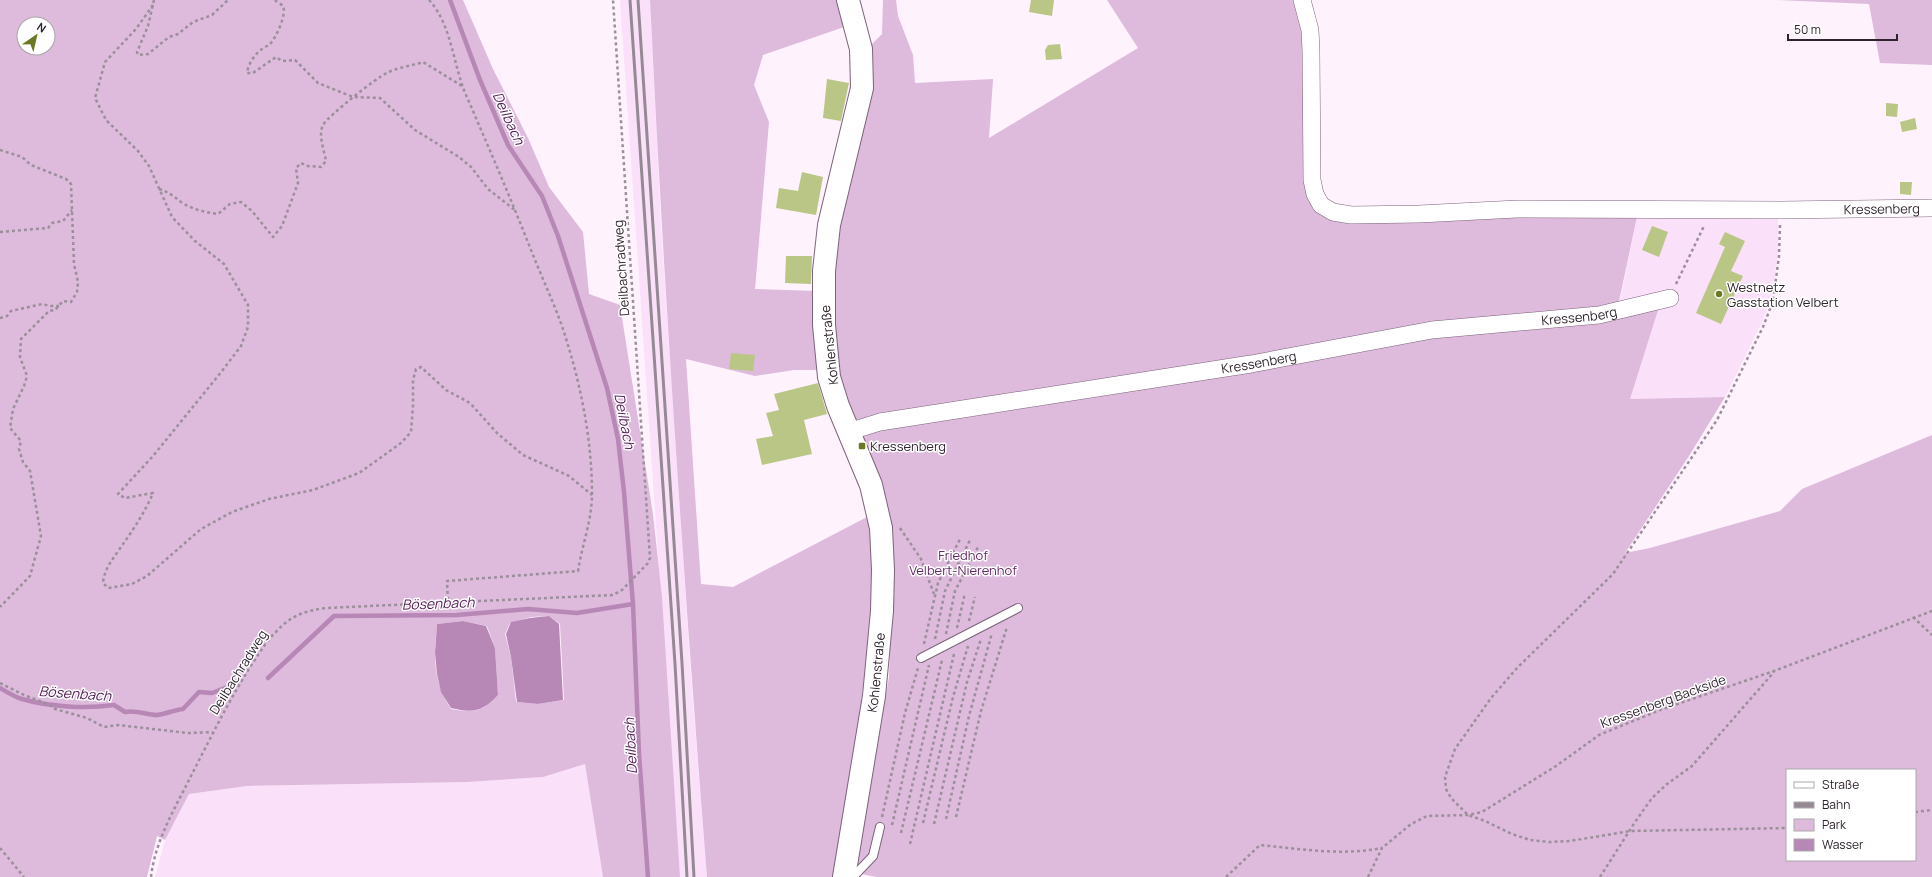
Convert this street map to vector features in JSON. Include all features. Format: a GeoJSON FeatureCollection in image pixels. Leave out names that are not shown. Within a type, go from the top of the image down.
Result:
{"type":"FeatureCollection","features":[{"type":"Feature","properties":{"kind":"main road","name":"Kohlenstraße"},"geometry":{"type":"LineString","coordinates":[[844,877],[874,696],[882,597],[881,528],[870,485],[838,406],[830,377],[824,325],[824,271],[829,225],[862,88],[861,49],[848,0]]}},
{"type":"Feature","properties":{"kind":"street","name":"Kressenberg"},"geometry":{"type":"LineString","coordinates":[[1302,0],[1310,30],[1312,51],[1312,180],[1315,194],[1321,205],[1333,212],[1373,215],[1517,209],[1781,210],[1932,208]]}},
{"type":"Feature","properties":{"kind":"street","name":"Kressenberg"},"geometry":{"type":"LineString","coordinates":[[848,432],[880,422],[1251,364],[1432,330],[1600,315],[1670,298]]}},
{"type":"Feature","properties":{"kind":"lane"},"geometry":{"type":"LineString","coordinates":[[921,658],[1015,610]]}},
{"type":"Feature","properties":{"kind":"lane"},"geometry":{"type":"LineString","coordinates":[[853,877],[873,856],[880,827]]}},
{"type":"Feature","properties":{"kind":"path"},"geometry":{"type":"LineString","coordinates":[[154,0],[148,26],[137,52],[138,55],[148,54],[169,37],[178,34],[193,22],[212,15],[228,0]]}},
{"type":"Feature","properties":{"kind":"path"},"geometry":{"type":"LineString","coordinates":[[275,0],[283,6],[284,13],[276,37],[270,45],[262,48],[253,59],[247,73],[253,73],[276,57],[282,61],[295,60],[318,83],[353,98],[380,98],[415,130],[465,162],[488,189],[516,212]]}},
{"type":"Feature","properties":{"kind":"path"},"geometry":{"type":"LineString","coordinates":[[429,0],[436,8],[445,28],[462,86],[516,212],[567,341],[583,404],[591,463],[592,495],[590,522],[582,546],[578,571],[447,581],[448,602]]}},
{"type":"Feature","properties":{"kind":"path","name":"Deilbachradweg"},"geometry":{"type":"LineString","coordinates":[[151,877],[161,837],[212,732],[239,685],[266,644],[284,624],[305,611],[326,608],[547,596],[580,597],[613,594],[622,590],[648,562],[650,558],[628,214],[612,0]]}},
{"type":"Feature","properties":{"kind":"path"},"geometry":{"type":"LineString","coordinates":[[153,6],[136,29],[105,62],[96,98],[106,120],[138,151],[149,166],[172,216],[194,241],[224,264],[248,305],[248,327],[241,346],[222,371],[152,456],[118,494],[125,498],[153,493],[145,510],[104,574],[103,583],[108,588],[132,584],[147,576],[201,529],[232,512],[269,499],[313,490],[359,473],[401,443],[410,432],[413,406],[413,380],[416,369],[421,368],[446,390],[470,403],[497,433],[523,455],[569,476],[592,495]]}},
{"type":"Feature","properties":{"kind":"path"},"geometry":{"type":"LineString","coordinates":[[159,188],[170,192],[181,202],[202,212],[218,214],[230,204],[241,202],[252,211],[273,237],[282,226],[298,183],[296,168],[301,163],[308,166],[322,167],[326,161],[321,134],[323,124],[330,116],[387,72],[423,62],[462,86]]}},
{"type":"Feature","properties":{"kind":"path"},"geometry":{"type":"LineString","coordinates":[[0,150],[22,157],[31,165],[66,179],[71,184],[74,264],[78,282],[77,292],[71,302],[63,301],[56,310],[49,311],[21,339],[20,357],[27,376],[13,409],[10,428],[21,441],[19,449],[23,462],[30,471],[41,536],[30,576],[0,607]]}},
{"type":"Feature","properties":{"kind":"path"},"geometry":{"type":"LineString","coordinates":[[0,232],[48,228],[52,223],[63,221],[72,210]]}},
{"type":"Feature","properties":{"kind":"path"},"geometry":{"type":"LineString","coordinates":[[1670,298],[1711,210]]}},
{"type":"Feature","properties":{"kind":"path"},"geometry":{"type":"LineString","coordinates":[[1781,210],[1779,256],[1773,301],[1763,327],[1717,420],[1613,574],[1517,668],[1491,698],[1455,749],[1445,778],[1446,789],[1451,798],[1468,816],[1485,821],[1512,834],[1530,840],[1549,842],[1630,831],[1786,828]]}},
{"type":"Feature","properties":{"kind":"path"},"geometry":{"type":"LineString","coordinates":[[0,318],[7,316],[11,311],[35,306],[59,306]]}},
{"type":"Feature","properties":{"kind":"path"},"geometry":{"type":"LineString","coordinates":[[898,525],[921,559],[934,594]]}},
{"type":"Feature","properties":{"kind":"path"},"geometry":{"type":"LineString","coordinates":[[880,827],[905,713],[921,658],[934,594],[947,561],[960,539]]}},
{"type":"Feature","properties":{"kind":"path"},"geometry":{"type":"LineString","coordinates":[[892,825],[945,591],[970,540]]}},
{"type":"Feature","properties":{"kind":"path"},"geometry":{"type":"LineString","coordinates":[[901,833],[944,650],[943,647],[955,591],[978,547]]}},
{"type":"Feature","properties":{"kind":"path"},"geometry":{"type":"LineString","coordinates":[[910,844],[957,640],[956,636],[966,593]]}},
{"type":"Feature","properties":{"kind":"path"},"geometry":{"type":"LineString","coordinates":[[923,823],[953,696],[969,643],[969,634],[966,631],[975,597]]}},
{"type":"Feature","properties":{"kind":"path"},"geometry":{"type":"LineString","coordinates":[[956,817],[989,682],[1015,610]]}},
{"type":"Feature","properties":{"kind":"path","name":"Kressenberg Backside"},"geometry":{"type":"LineString","coordinates":[[1368,877],[1382,848],[1412,824],[1427,816],[1468,816],[1482,812],[1556,766],[1600,735],[1660,710],[1774,671],[1932,610]]}},
{"type":"Feature","properties":{"kind":"path"},"geometry":{"type":"LineString","coordinates":[[1914,617],[1932,636]]}},
{"type":"Feature","properties":{"kind":"path"},"geometry":{"type":"LineString","coordinates":[[946,819],[969,716],[997,619]]}},
{"type":"Feature","properties":{"kind":"path"},"geometry":{"type":"LineString","coordinates":[[934,824],[968,682],[985,625]]}},
{"type":"Feature","properties":{"kind":"path"},"geometry":{"type":"LineString","coordinates":[[1600,877],[1652,798],[1667,784],[1692,766],[1774,671]]}},
{"type":"Feature","properties":{"kind":"path"},"geometry":{"type":"LineString","coordinates":[[0,682],[24,696],[50,705],[55,709],[87,718],[104,727],[118,725],[188,733],[212,732]]}},
{"type":"Feature","properties":{"kind":"path"},"geometry":{"type":"LineString","coordinates":[[1916,812],[1932,810]]}},
{"type":"Feature","properties":{"kind":"path"},"geometry":{"type":"LineString","coordinates":[[1226,877],[1260,845],[1317,852],[1367,851],[1382,848]]}},
{"type":"Feature","properties":{"kind":"path"},"geometry":{"type":"LineString","coordinates":[[0,848],[24,877]]}},
{"type":"Feature","properties":{"kind":"shaded area"},"geometry":{"type":"Polygon","coordinates":[[[620,0],[650,0],[661,226],[691,677],[707,877],[680,877],[620,0]]]}},
{"type":"Feature","properties":{"kind":"shaded area"},"geometry":{"type":"Polygon","coordinates":[[[1638,212],[1778,214],[1778,254],[1771,299],[1761,324],[1725,397],[1630,399],[1619,306],[1638,212]]]}},
{"type":"Feature","properties":{"kind":"shaded area"},"geometry":{"type":"Polygon","coordinates":[[[585,764],[603,877],[155,877],[165,840],[189,794],[247,786],[467,782],[543,777],[585,764]]]}},
{"type":"Feature","properties":{"kind":"green space"},"geometry":{"type":"Polygon","coordinates":[[[0,0],[463,0],[493,69],[528,138],[549,187],[583,232],[589,294],[620,305],[653,514],[662,597],[680,877],[603,877],[585,764],[543,777],[467,782],[247,786],[189,794],[165,840],[157,836],[147,877],[0,877],[0,0]],[[549,616],[531,617],[510,623],[505,634],[511,657],[516,702],[538,704],[564,700],[560,624],[549,616]],[[463,621],[437,624],[435,658],[437,678],[440,688],[451,709],[471,711],[483,708],[493,701],[498,695],[495,648],[487,626],[463,621]]]}},
{"type":"Feature","properties":{"kind":"green space"},"geometry":{"type":"Polygon","coordinates":[[[650,0],[841,0],[847,26],[763,55],[754,85],[769,122],[755,289],[818,291],[821,370],[794,370],[755,376],[686,359],[701,584],[733,587],[869,516],[874,601],[855,750],[835,877],[707,877],[675,439],[650,0]]]}},
{"type":"Feature","properties":{"kind":"green space"},"geometry":{"type":"Polygon","coordinates":[[[883,0],[896,0],[898,16],[913,55],[915,83],[993,79],[989,138],[1138,48],[1107,0],[1299,0],[1318,207],[1638,212],[1618,306],[868,422],[855,419],[839,377],[833,325],[834,254],[866,50],[882,34],[883,0]]]}},
{"type":"Feature","properties":{"kind":"green space"},"geometry":{"type":"Polygon","coordinates":[[[1776,0],[1932,0],[1932,65],[1880,63],[1869,4],[1776,0]]]}},
{"type":"Feature","properties":{"kind":"green space","name":"Friedhof Velbert-Nierenhof"},"geometry":{"type":"Polygon","coordinates":[[[1659,307],[1630,399],[1725,397],[1689,456],[1625,553],[1650,548],[1780,511],[1802,489],[1932,435],[1932,877],[877,877],[856,873],[889,677],[891,621],[860,434],[1434,333],[1659,307]]]}},
{"type":"Feature","properties":{"kind":"water"},"geometry":{"type":"Polygon","coordinates":[[[549,616],[559,624],[563,700],[538,704],[517,702],[511,657],[506,634],[511,622],[549,616]]]}},
{"type":"Feature","properties":{"kind":"water"},"geometry":{"type":"Polygon","coordinates":[[[463,621],[486,626],[495,648],[498,695],[493,701],[482,708],[471,711],[451,708],[441,692],[437,674],[435,653],[437,624],[463,621]]]}},
{"type":"Feature","properties":{"kind":"building"},"geometry":{"type":"Polygon","coordinates":[[[1031,0],[1054,0],[1052,16],[1029,12],[1031,0]]]}},
{"type":"Feature","properties":{"kind":"building"},"geometry":{"type":"Polygon","coordinates":[[[1060,44],[1062,59],[1046,60],[1045,50],[1048,45],[1060,44]]]}},
{"type":"Feature","properties":{"kind":"building"},"geometry":{"type":"Polygon","coordinates":[[[827,79],[849,83],[841,121],[823,118],[827,79]]]}},
{"type":"Feature","properties":{"kind":"building"},"geometry":{"type":"Polygon","coordinates":[[[1886,103],[1898,104],[1897,117],[1886,116],[1886,103]]]}},
{"type":"Feature","properties":{"kind":"building"},"geometry":{"type":"Polygon","coordinates":[[[1915,118],[1917,129],[1902,132],[1900,122],[1915,118]]]}},
{"type":"Feature","properties":{"kind":"building"},"geometry":{"type":"Polygon","coordinates":[[[802,172],[823,177],[816,215],[776,208],[779,188],[798,191],[802,172]]]}},
{"type":"Feature","properties":{"kind":"building"},"geometry":{"type":"Polygon","coordinates":[[[1900,182],[1912,182],[1911,195],[1900,194],[1900,182]]]}},
{"type":"Feature","properties":{"kind":"building"},"geometry":{"type":"Polygon","coordinates":[[[1652,226],[1668,232],[1659,257],[1642,250],[1652,226]]]}},
{"type":"Feature","properties":{"kind":"building","name":"Westnetz Gasstation Velbert"},"geometry":{"type":"Polygon","coordinates":[[[1725,232],[1745,241],[1731,271],[1743,276],[1721,324],[1696,313],[1725,247],[1719,244],[1725,232]]]}},
{"type":"Feature","properties":{"kind":"building"},"geometry":{"type":"Polygon","coordinates":[[[786,256],[812,256],[811,284],[785,283],[786,256]]]}},
{"type":"Feature","properties":{"kind":"building"},"geometry":{"type":"Polygon","coordinates":[[[731,353],[755,355],[753,371],[729,369],[731,353]]]}},
{"type":"Feature","properties":{"kind":"building"},"geometry":{"type":"Polygon","coordinates":[[[818,383],[827,414],[804,420],[812,454],[762,465],[756,439],[773,436],[766,413],[779,410],[774,394],[818,383]]]}},
{"type":"Feature","properties":{"kind":"waterway","name":"Deilbach"},"geometry":{"type":"LineString","coordinates":[[450,0],[480,80],[508,145],[542,196],[558,236],[607,388],[618,439],[624,492],[633,604],[639,754],[648,877]]}},
{"type":"Feature","properties":{"kind":"waterway","name":"Bösenbach"},"geometry":{"type":"LineString","coordinates":[[268,678],[334,616],[457,615],[528,609],[577,613],[633,604]]}},
{"type":"Feature","properties":{"kind":"waterway","name":"Bösenbach"},"geometry":{"type":"LineString","coordinates":[[0,688],[19,698],[44,704],[80,707],[114,705],[125,712],[157,715],[183,709],[199,692],[212,693],[235,684]]}},
{"type":"Feature","properties":{"kind":"railway"},"geometry":{"type":"LineString","coordinates":[[630,0],[675,664],[687,877]]}},
{"type":"Feature","properties":{"kind":"railway"},"geometry":{"type":"LineString","coordinates":[[638,0],[682,663],[694,877]]}},
{"type":"Feature","properties":{"kind":"place","name":"Westnetz Gasstation Velbert"},"geometry":{"type":"Point","coordinates":[1719,294]}},
{"type":"Feature","properties":{"kind":"place","name":"Kressenberg"},"geometry":{"type":"Point","coordinates":[862,446]}}]}
